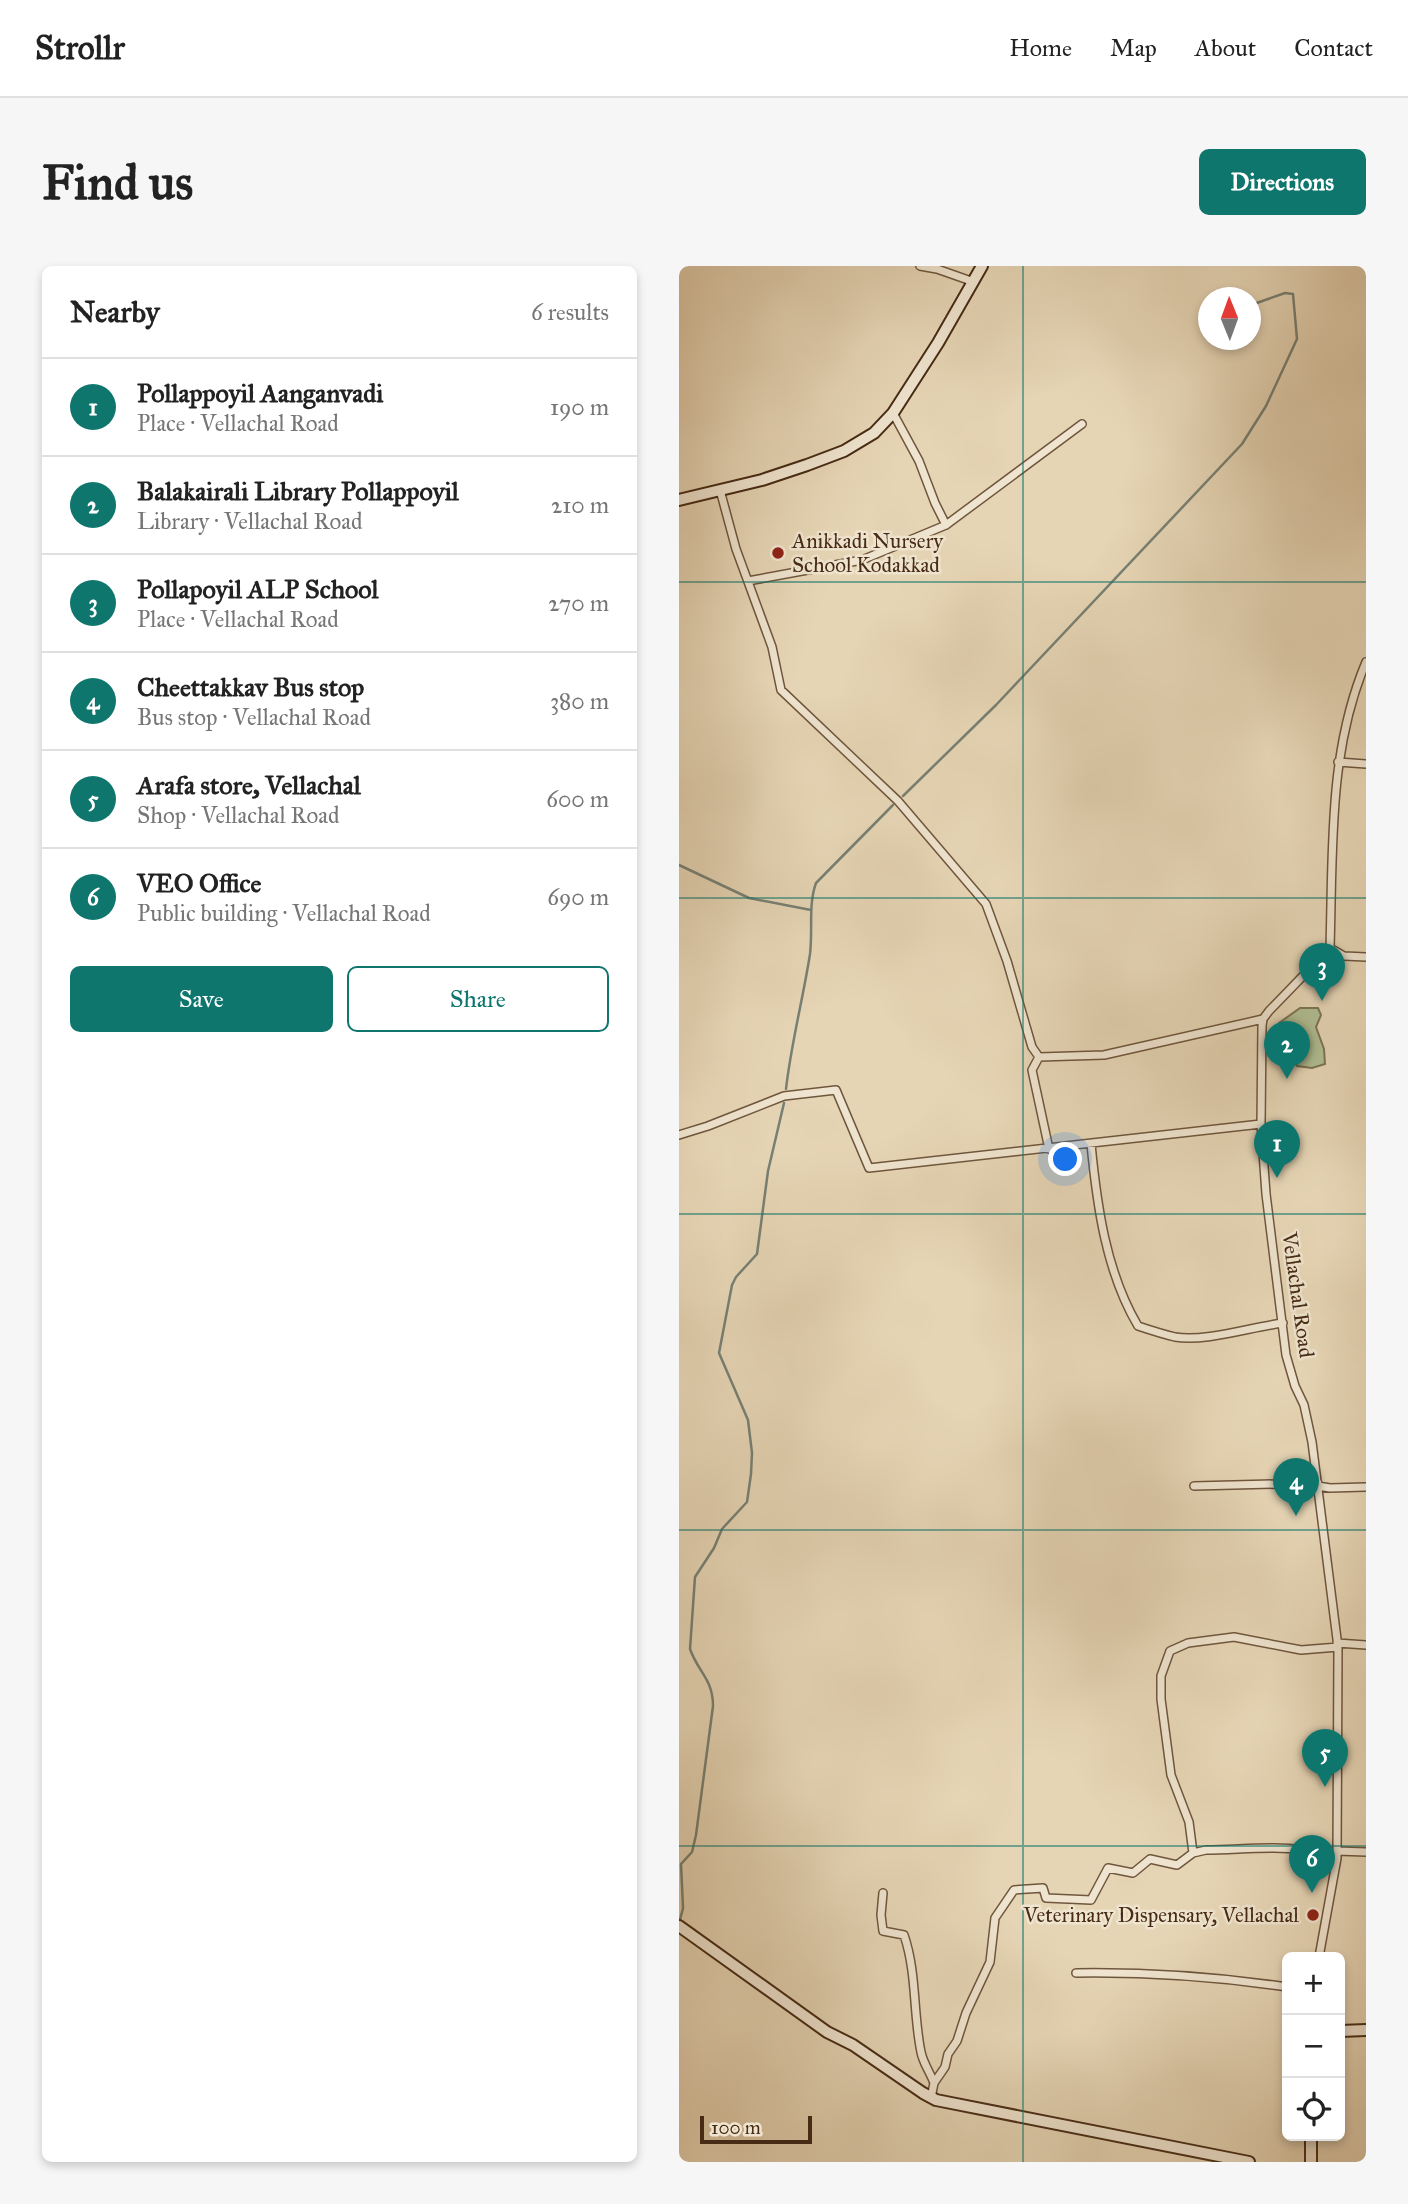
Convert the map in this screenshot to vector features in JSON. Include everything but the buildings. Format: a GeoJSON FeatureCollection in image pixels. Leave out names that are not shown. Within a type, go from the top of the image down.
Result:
{"type":"FeatureCollection","features":[{"type":"Feature","properties":{"kind":"street"},"geometry":{"type":"LineString","coordinates":[[920,266],[974,282]]}},
{"type":"Feature","properties":{"kind":"street"},"geometry":{"type":"LineString","coordinates":[[679,500],[762,480],[844,451],[874,433],[893,413],[938,344],[982,266]]}},
{"type":"Feature","properties":{"kind":"street"},"geometry":{"type":"LineString","coordinates":[[893,413],[919,461],[946,525]]}},
{"type":"Feature","properties":{"kind":"street"},"geometry":{"type":"LineString","coordinates":[[748,581],[862,560],[946,525],[1082,424]]}},
{"type":"Feature","properties":{"kind":"street"},"geometry":{"type":"LineString","coordinates":[[720,490],[728,524],[772,647],[781,690],[898,801],[986,904],[1007,961],[1033,1047],[1039,1057]]}},
{"type":"Feature","properties":{"kind":"street"},"geometry":{"type":"LineString","coordinates":[[1039,1057],[1104,1055],[1263,1019],[1330,947],[1332,832],[1339,762],[1357,683],[1366,662]]}},
{"type":"Feature","properties":{"kind":"street"},"geometry":{"type":"LineString","coordinates":[[1339,762],[1366,764]]}},
{"type":"Feature","properties":{"kind":"street"},"geometry":{"type":"LineString","coordinates":[[1330,947],[1344,956],[1366,957]]}},
{"type":"Feature","properties":{"kind":"street","name":"Vellachal Road"},"geometry":{"type":"LineString","coordinates":[[1263,1019],[1261,1124],[1266,1194],[1286,1355],[1304,1405],[1318,1485],[1337,1645],[1337,1855],[1320,1952]]}},
{"type":"Feature","properties":{"kind":"street"},"geometry":{"type":"LineString","coordinates":[[1039,1057],[1032,1070],[1049,1149]]}},
{"type":"Feature","properties":{"kind":"street"},"geometry":{"type":"LineString","coordinates":[[679,1135],[784,1096],[836,1090],[869,1168],[1261,1124]]}},
{"type":"Feature","properties":{"kind":"street"},"geometry":{"type":"LineString","coordinates":[[1091,1144],[1111,1266],[1123,1301],[1137,1326],[1177,1337],[1214,1336],[1283,1323]]}},
{"type":"Feature","properties":{"kind":"street"},"geometry":{"type":"LineString","coordinates":[[1194,1486],[1366,1487]]}},
{"type":"Feature","properties":{"kind":"street"},"geometry":{"type":"LineString","coordinates":[[1193,1853],[1189,1822],[1171,1775],[1161,1699],[1161,1676],[1170,1651],[1188,1643],[1234,1637],[1301,1650],[1337,1645],[1366,1645]]}},
{"type":"Feature","properties":{"kind":"street"},"geometry":{"type":"LineString","coordinates":[[931,2098],[934,2082],[945,2067],[948,2054],[957,2041],[970,2004],[990,1962],[995,1918],[1014,1890],[1043,1888],[1046,1898],[1091,1900],[1108,1868],[1133,1873],[1150,1859],[1177,1865],[1193,1853],[1206,1850],[1319,1851],[1337,1855],[1366,1852]]}},
{"type":"Feature","properties":{"kind":"street"},"geometry":{"type":"LineString","coordinates":[[883,1894],[883,1931],[904,1935],[907,1944],[921,2053],[934,2082]]}},
{"type":"Feature","properties":{"kind":"street"},"geometry":{"type":"LineString","coordinates":[[683,1928],[827,2032],[853,2045],[931,2098],[1249,2162]]}},
{"type":"Feature","properties":{"kind":"street"},"geometry":{"type":"LineString","coordinates":[[1076,1973],[1171,1974],[1282,1986]]}},
{"type":"Feature","properties":{"kind":"street"},"geometry":{"type":"LineString","coordinates":[[1345,2031],[1366,2030]]}},
{"type":"Feature","properties":{"kind":"street"},"geometry":{"type":"LineString","coordinates":[[1311,2141],[1311,2162]]}},
{"type":"Feature","properties":{"kind":"green space"},"geometry":{"type":"Polygon","coordinates":[[[1300,1008],[1318,1008],[1321,1015],[1316,1027],[1324,1049],[1325,1064],[1312,1068],[1297,1066],[1279,1035],[1279,1023],[1300,1008]]]}},
{"type":"Feature","properties":{"kind":"waterway"},"geometry":{"type":"LineString","coordinates":[[903,796],[996,705],[1242,444],[1266,406],[1297,339],[1293,294],[1285,293],[1261,301]]}},
{"type":"Feature","properties":{"kind":"waterway"},"geometry":{"type":"LineString","coordinates":[[786,1089],[810,954],[812,900],[816,883],[893,805]]}},
{"type":"Feature","properties":{"kind":"waterway"},"geometry":{"type":"LineString","coordinates":[[679,865],[749,898],[811,910]]}},
{"type":"Feature","properties":{"kind":"waterway"},"geometry":{"type":"LineString","coordinates":[[679,1924],[683,1908],[681,1864],[692,1852],[696,1835],[713,1706],[711,1689],[690,1649],[695,1577],[714,1548],[722,1529],[747,1502],[751,1474],[752,1453],[748,1420],[719,1353],[732,1285],[757,1254],[768,1171],[784,1103]]}},
{"type":"Feature","properties":{"kind":"place","name":"Anikkadi Nursery School Kodakkad"},"geometry":{"type":"Point","coordinates":[778,553]}},
{"type":"Feature","properties":{"kind":"place","name":"Pollapoyil ALP School"},"geometry":{"type":"Point","coordinates":[1322,1001]}},
{"type":"Feature","properties":{"kind":"place","name":"Balakairali Library Pollappoyil"},"geometry":{"type":"Point","coordinates":[1287,1079]}},
{"type":"Feature","properties":{"kind":"place","name":"Pollappoyil Aanganvadi"},"geometry":{"type":"Point","coordinates":[1277,1178]}},
{"type":"Feature","properties":{"kind":"place","name":"Cheettakkav Bus stop"},"geometry":{"type":"Point","coordinates":[1296,1516]}},
{"type":"Feature","properties":{"kind":"place","name":"Arafa store, Vellachal"},"geometry":{"type":"Point","coordinates":[1325,1787]}},
{"type":"Feature","properties":{"kind":"place","name":"VEO Office"},"geometry":{"type":"Point","coordinates":[1312,1893]}},
{"type":"Feature","properties":{"kind":"place","name":"Veterinary Dispensary, Vellachal"},"geometry":{"type":"Point","coordinates":[1313,1915]}}]}
